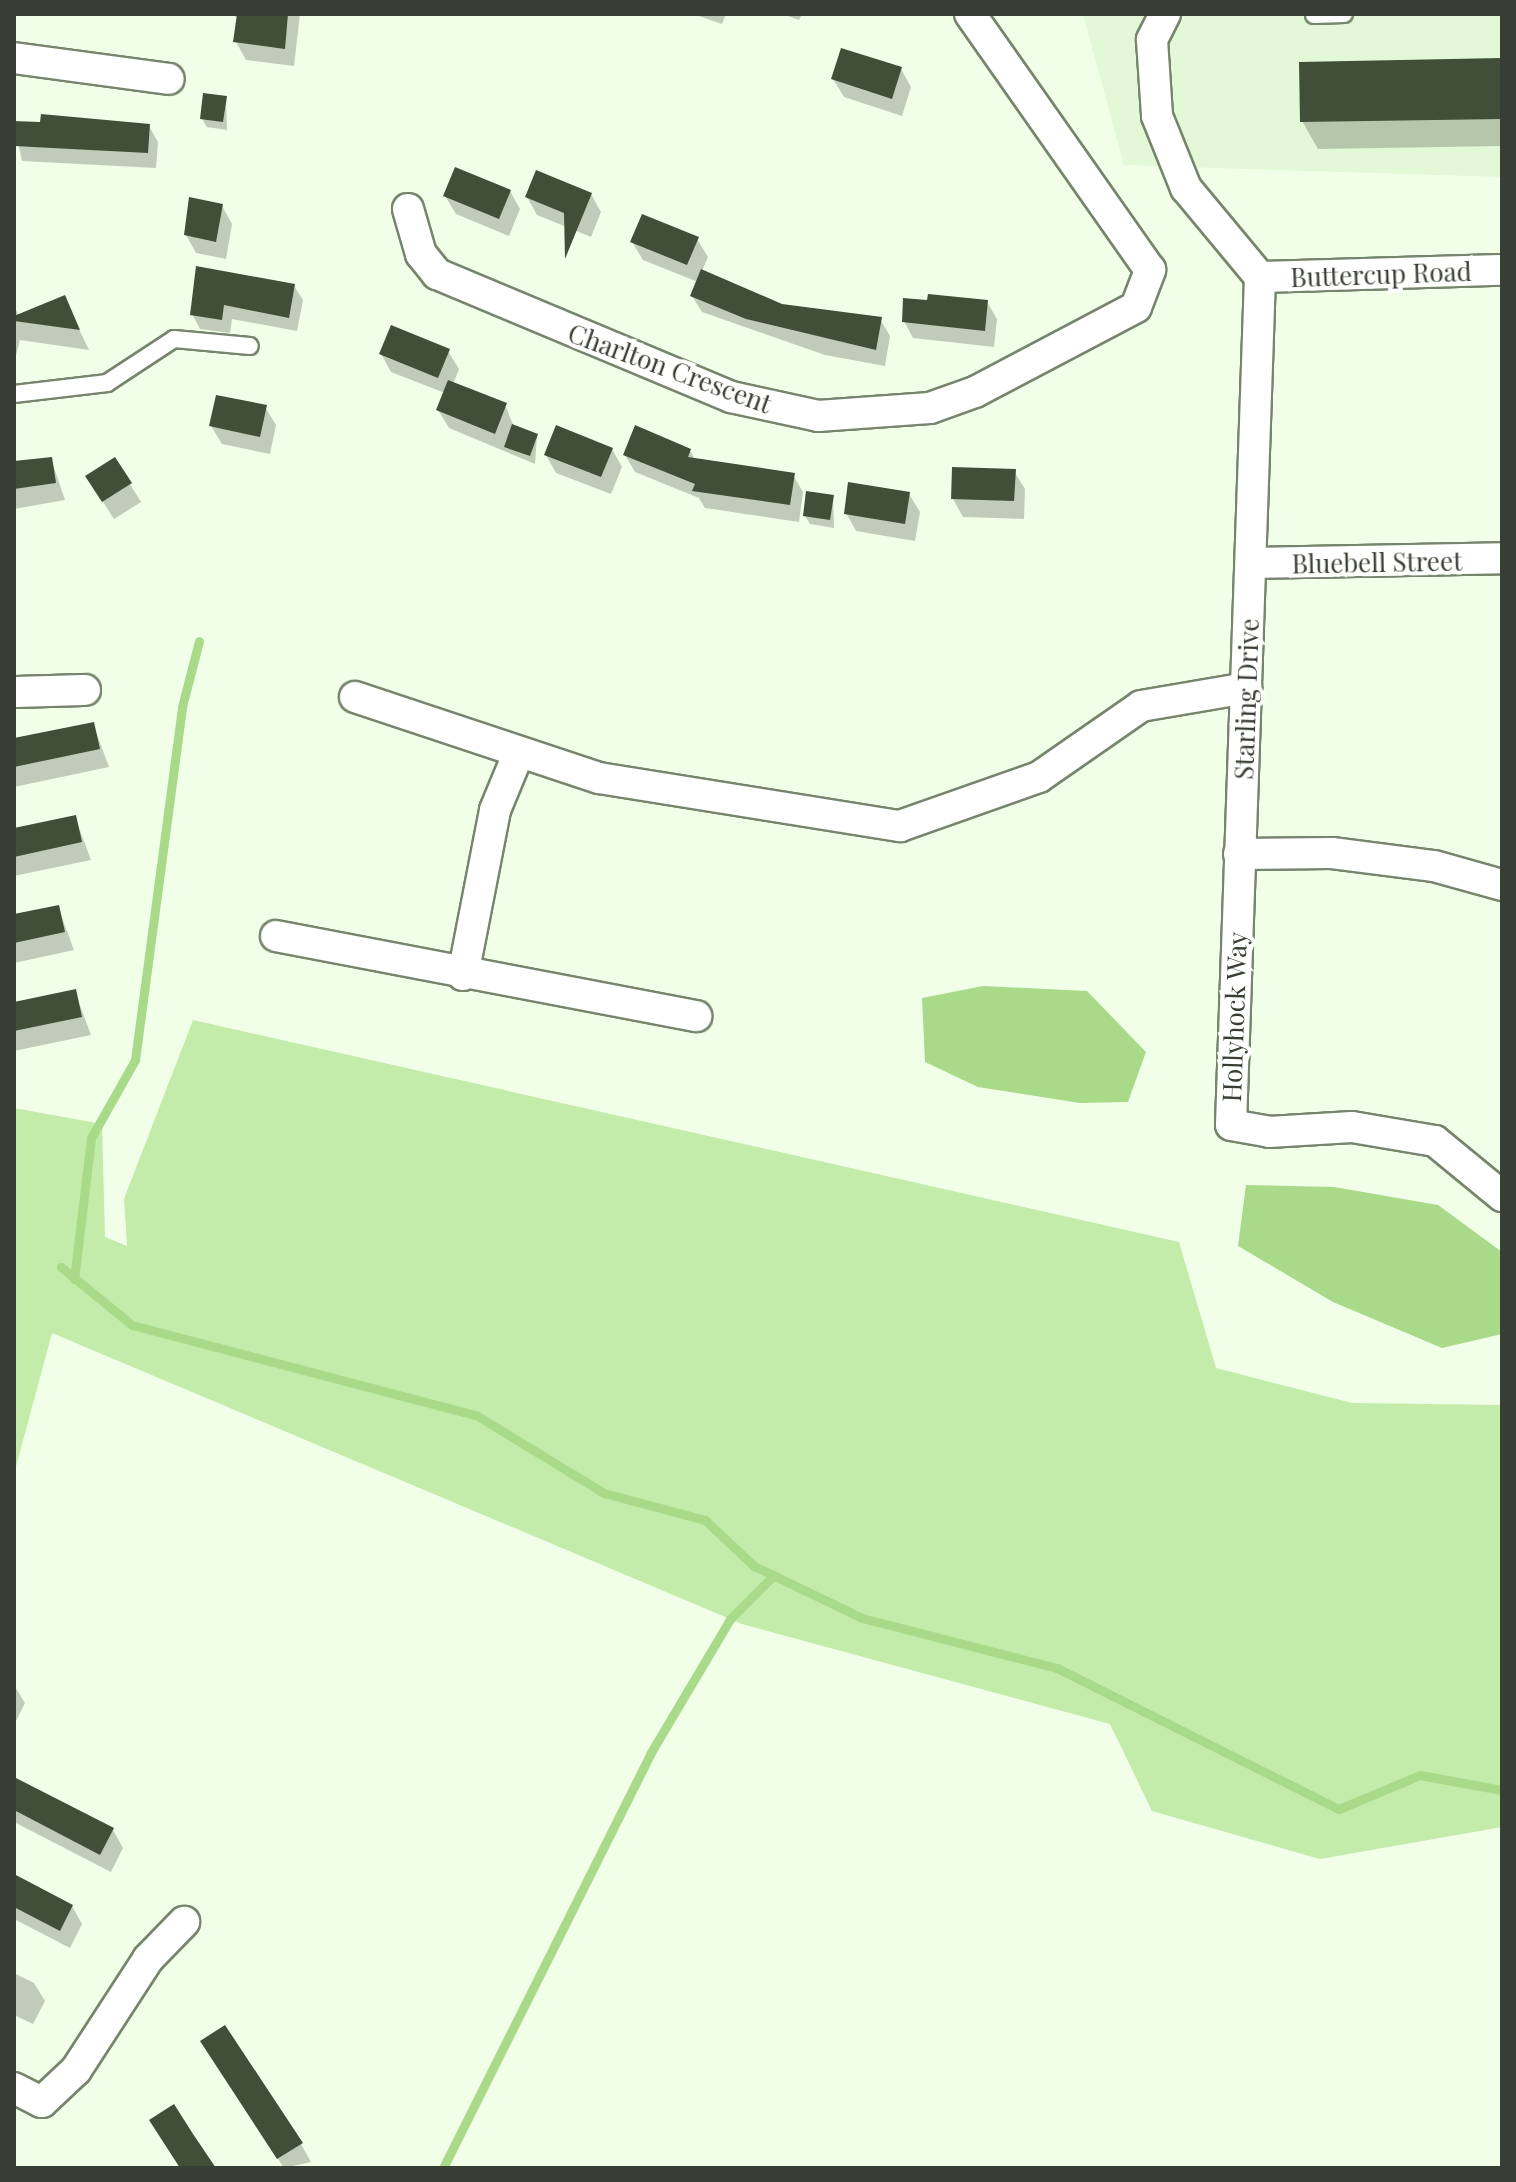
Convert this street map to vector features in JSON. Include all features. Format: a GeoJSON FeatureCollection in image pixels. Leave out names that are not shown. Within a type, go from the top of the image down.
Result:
{"type":"FeatureCollection","features":[{"type":"Feature","properties":{"kind":"street","name":"Charlton Crescent"},"geometry":{"type":"LineString","coordinates":[[408,209],[421,254],[437,274],[731,397],[818,416],[930,408],[975,392],[1136,307],[1150,270],[970,14]]}},
{"type":"Feature","properties":{"kind":"street"},"geometry":{"type":"LineString","coordinates":[[1165,14],[1152,40],[1157,116],[1186,188],[1260,277]]}},
{"type":"Feature","properties":{"kind":"street"},"geometry":{"type":"LineString","coordinates":[[14,58],[169,79]]}},
{"type":"Feature","properties":{"kind":"street","name":"Buttercup Road"},"geometry":{"type":"LineString","coordinates":[[1260,277],[1502,270]]}},
{"type":"Feature","properties":{"kind":"street","name":"Starling Drive"},"geometry":{"type":"LineString","coordinates":[[1239,854],[1252,563],[1260,277]]}},
{"type":"Feature","properties":{"kind":"street","name":"Bluebell Street"},"geometry":{"type":"LineString","coordinates":[[1252,563],[1502,558]]}},
{"type":"Feature","properties":{"kind":"street"},"geometry":{"type":"LineString","coordinates":[[355,697],[599,778],[900,826],[1039,777],[1141,706],[1246,688]]}},
{"type":"Feature","properties":{"kind":"street"},"geometry":{"type":"LineString","coordinates":[[14,692],[85,690]]}},
{"type":"Feature","properties":{"kind":"street"},"geometry":{"type":"LineString","coordinates":[[463,975],[495,810],[519,752]]}},
{"type":"Feature","properties":{"kind":"street"},"geometry":{"type":"LineString","coordinates":[[1239,854],[1332,853],[1434,866],[1502,885]]}},
{"type":"Feature","properties":{"kind":"street","name":"Hollyhock Way"},"geometry":{"type":"LineString","coordinates":[[1239,854],[1231,1125],[1269,1132],[1352,1127],[1435,1141],[1502,1196]]}},
{"type":"Feature","properties":{"kind":"street"},"geometry":{"type":"LineString","coordinates":[[276,936],[463,975],[696,1016]]}},
{"type":"Feature","properties":{"kind":"street"},"geometry":{"type":"LineString","coordinates":[[14,2088],[42,2102],[76,2070],[148,1959],[184,1922]]}},
{"type":"Feature","properties":{"kind":"lane"},"geometry":{"type":"LineString","coordinates":[[1314,15],[1344,14]]}},
{"type":"Feature","properties":{"kind":"lane"},"geometry":{"type":"LineString","coordinates":[[14,394],[107,383],[174,339],[250,346]]}},
{"type":"Feature","properties":{"kind":"shaded area"},"geometry":{"type":"Polygon","coordinates":[[[1083,14],[1502,14],[1502,177],[1124,165],[1083,14]]]}},
{"type":"Feature","properties":{"kind":"shaded area"},"geometry":{"type":"Polygon","coordinates":[[[983,986],[1087,991],[1146,1052],[1128,1102],[1080,1103],[978,1087],[925,1062],[922,998],[983,986]]]}},
{"type":"Feature","properties":{"kind":"shaded area"},"geometry":{"type":"Polygon","coordinates":[[[193,1020],[1179,1242],[1216,1368],[1352,1403],[1502,1405],[1502,1827],[1320,1859],[1152,1811],[1110,1724],[742,1624],[52,1333],[14,1474],[14,1108],[102,1124],[105,1237],[127,1246],[124,1199],[193,1020]]]}},
{"type":"Feature","properties":{"kind":"shaded area"},"geometry":{"type":"Polygon","coordinates":[[[1246,1185],[1334,1187],[1438,1205],[1502,1252],[1502,1334],[1442,1348],[1333,1302],[1238,1246],[1246,1185]]]}},
{"type":"Feature","properties":{"kind":"building"},"geometry":{"type":"Polygon","coordinates":[[[237,14],[288,14],[285,49],[233,42],[237,14]]]}},
{"type":"Feature","properties":{"kind":"building"},"geometry":{"type":"Polygon","coordinates":[[[841,48],[902,67],[892,99],[831,79],[841,48]]]}},
{"type":"Feature","properties":{"kind":"building"},"geometry":{"type":"Polygon","coordinates":[[[1502,58],[1502,119],[1300,122],[1299,62],[1502,58]]]}},
{"type":"Feature","properties":{"kind":"building"},"geometry":{"type":"Polygon","coordinates":[[[203,93],[227,96],[223,122],[200,119],[203,93]]]}},
{"type":"Feature","properties":{"kind":"building"},"geometry":{"type":"Polygon","coordinates":[[[41,114],[150,124],[148,153],[14,146],[14,121],[40,122],[41,114]]]}},
{"type":"Feature","properties":{"kind":"building"},"geometry":{"type":"Polygon","coordinates":[[[455,167],[511,190],[499,219],[443,196],[455,167]]]}},
{"type":"Feature","properties":{"kind":"building"},"geometry":{"type":"Polygon","coordinates":[[[536,170],[592,193],[565,259],[564,213],[525,197],[536,170]]]}},
{"type":"Feature","properties":{"kind":"building"},"geometry":{"type":"Polygon","coordinates":[[[189,197],[223,204],[216,242],[184,235],[189,197]]]}},
{"type":"Feature","properties":{"kind":"building"},"geometry":{"type":"Polygon","coordinates":[[[642,214],[699,237],[687,265],[630,242],[642,214]]]}},
{"type":"Feature","properties":{"kind":"building"},"geometry":{"type":"Polygon","coordinates":[[[196,266],[295,284],[289,318],[224,305],[222,320],[190,315],[196,266]]]}},
{"type":"Feature","properties":{"kind":"building"},"geometry":{"type":"Polygon","coordinates":[[[701,269],[782,304],[882,317],[876,350],[746,319],[690,296],[701,269]]]}},
{"type":"Feature","properties":{"kind":"building"},"geometry":{"type":"Polygon","coordinates":[[[928,294],[988,300],[985,331],[902,322],[903,298],[927,300],[928,294]]]}},
{"type":"Feature","properties":{"kind":"building"},"geometry":{"type":"Polygon","coordinates":[[[65,295],[80,330],[14,321],[14,316],[65,295]]]}},
{"type":"Feature","properties":{"kind":"building"},"geometry":{"type":"Polygon","coordinates":[[[391,325],[450,349],[438,378],[379,354],[391,325]]]}},
{"type":"Feature","properties":{"kind":"building"},"geometry":{"type":"Polygon","coordinates":[[[448,380],[507,403],[495,434],[436,410],[448,380]]]}},
{"type":"Feature","properties":{"kind":"building"},"geometry":{"type":"Polygon","coordinates":[[[216,395],[267,405],[260,437],[209,426],[216,395]]]}},
{"type":"Feature","properties":{"kind":"building"},"geometry":{"type":"Polygon","coordinates":[[[512,424],[538,434],[530,456],[504,447],[512,424]]]}},
{"type":"Feature","properties":{"kind":"building"},"geometry":{"type":"Polygon","coordinates":[[[556,425],[613,448],[601,477],[544,455],[556,425]]]}},
{"type":"Feature","properties":{"kind":"building"},"geometry":{"type":"Polygon","coordinates":[[[635,425],[691,449],[688,457],[795,473],[790,505],[692,491],[695,484],[623,455],[635,425]]]}},
{"type":"Feature","properties":{"kind":"building"},"geometry":{"type":"Polygon","coordinates":[[[52,457],[56,483],[14,489],[14,461],[52,457]]]}},
{"type":"Feature","properties":{"kind":"building"},"geometry":{"type":"Polygon","coordinates":[[[115,457],[132,483],[102,502],[85,476],[115,457]]]}},
{"type":"Feature","properties":{"kind":"building"},"geometry":{"type":"Polygon","coordinates":[[[952,467],[1016,469],[1014,501],[951,499],[952,467]]]}},
{"type":"Feature","properties":{"kind":"building"},"geometry":{"type":"Polygon","coordinates":[[[848,482],[910,492],[905,524],[844,514],[848,482]]]}},
{"type":"Feature","properties":{"kind":"building"},"geometry":{"type":"Polygon","coordinates":[[[806,491],[834,495],[830,520],[803,516],[806,491]]]}},
{"type":"Feature","properties":{"kind":"building"},"geometry":{"type":"Polygon","coordinates":[[[94,722],[100,749],[14,767],[14,738],[94,722]]]}},
{"type":"Feature","properties":{"kind":"building"},"geometry":{"type":"Polygon","coordinates":[[[76,815],[82,842],[14,857],[14,828],[76,815]]]}},
{"type":"Feature","properties":{"kind":"building"},"geometry":{"type":"Polygon","coordinates":[[[59,905],[65,932],[14,943],[14,914],[59,905]]]}},
{"type":"Feature","properties":{"kind":"building"},"geometry":{"type":"Polygon","coordinates":[[[76,989],[82,1017],[14,1031],[14,1002],[76,989]]]}},
{"type":"Feature","properties":{"kind":"building"},"geometry":{"type":"Polygon","coordinates":[[[14,1777],[114,1828],[100,1855],[14,1810],[14,1777]]]}},
{"type":"Feature","properties":{"kind":"building"},"geometry":{"type":"Polygon","coordinates":[[[14,1874],[73,1905],[60,1931],[14,1907],[14,1874]]]}},
{"type":"Feature","properties":{"kind":"building"},"geometry":{"type":"Polygon","coordinates":[[[225,2025],[303,2143],[277,2159],[200,2041],[225,2025]]]}},
{"type":"Feature","properties":{"kind":"building"},"geometry":{"type":"Polygon","coordinates":[[[174,2104],[216,2168],[180,2168],[149,2120],[174,2104]]]}},
{"type":"Feature","properties":{"kind":"waterway"},"geometry":{"type":"LineString","coordinates":[[74,1279],[91,1138],[135,1060],[182,707],[199,641]]}},
{"type":"Feature","properties":{"kind":"waterway"},"geometry":{"type":"LineString","coordinates":[[61,1267],[132,1325],[476,1415],[604,1493],[705,1520],[754,1566],[862,1618],[1057,1668],[1339,1809],[1420,1775],[1502,1790]]}},
{"type":"Feature","properties":{"kind":"waterway"},"geometry":{"type":"LineString","coordinates":[[443,2168],[650,1754],[730,1619],[774,1575]]}}]}
